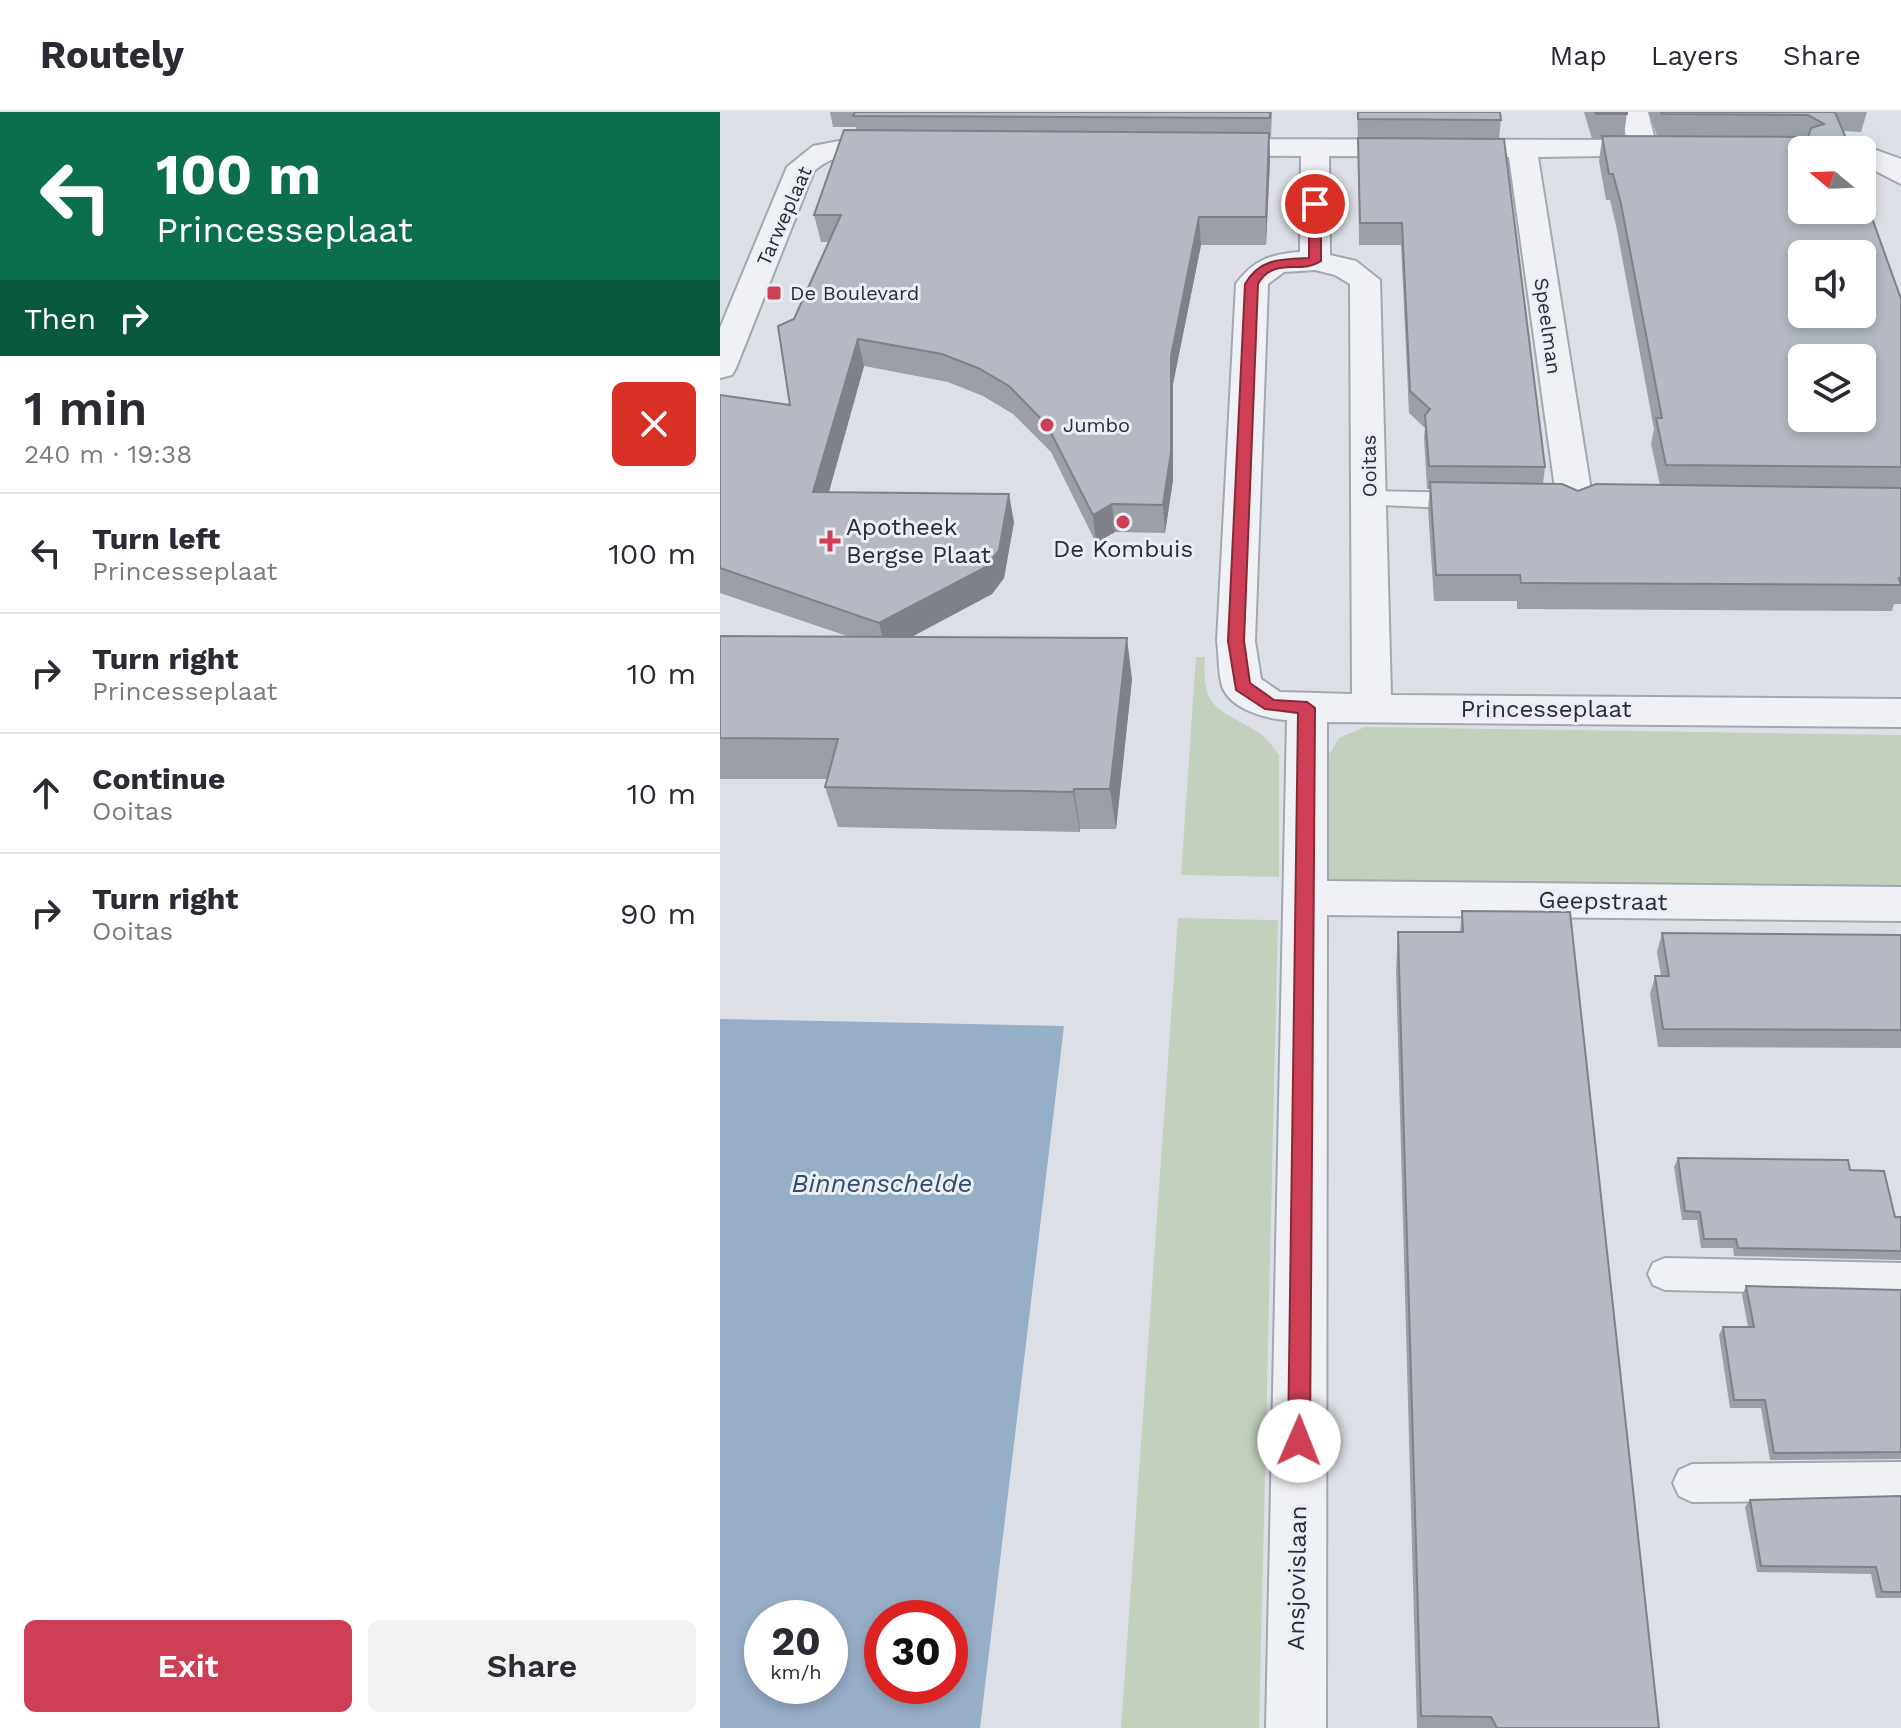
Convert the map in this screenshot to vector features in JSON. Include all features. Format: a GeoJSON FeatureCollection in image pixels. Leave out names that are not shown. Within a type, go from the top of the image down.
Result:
{"type":"FeatureCollection","features":[{"type":"Feature","properties":{"kind":"street"},"geometry":{"type":"LineString","coordinates":[[1634,112],[1643,149]]}},
{"type":"Feature","properties":{"kind":"street","name":"Tarweplaat"},"geometry":{"type":"LineString","coordinates":[[738,310],[801,167],[815,153],[842,146],[933,146]]}},
{"type":"Feature","properties":{"kind":"street"},"geometry":{"type":"LineString","coordinates":[[1184,147],[1690,149]]}},
{"type":"Feature","properties":{"kind":"street"},"geometry":{"type":"LineString","coordinates":[[1315,148],[1315,261]]}},
{"type":"Feature","properties":{"kind":"street","name":"Speelman"},"geometry":{"type":"LineString","coordinates":[[1522,148],[1574,503]]}},
{"type":"Feature","properties":{"kind":"street"},"geometry":{"type":"LineString","coordinates":[[1876,160],[1895,167],[1901,175]]}},
{"type":"Feature","properties":{"kind":"street","name":"Ooitas"},"geometry":{"type":"LineString","coordinates":[[1236,641],[1252,284],[1258,272],[1274,263],[1315,261],[1345,268],[1365,280],[1372,707]]}},
{"type":"Feature","properties":{"kind":"street"},"geometry":{"type":"LineString","coordinates":[[720,368],[738,310]]}},
{"type":"Feature","properties":{"kind":"street","name":"Princesseplaat"},"geometry":{"type":"LineString","coordinates":[[1236,641],[1242,686],[1271,705],[1307,708],[1901,713]]}},
{"type":"Feature","properties":{"kind":"street","name":"Ansjovislaan"},"geometry":{"type":"LineString","coordinates":[[1296,1728],[1307,708]]}},
{"type":"Feature","properties":{"kind":"street","name":"Geepstraat"},"geometry":{"type":"LineString","coordinates":[[1306,898],[1901,904]]}},
{"type":"Feature","properties":{"kind":"lane"},"geometry":{"type":"LineString","coordinates":[[1370,499],[1496,502]]}},
{"type":"Feature","properties":{"kind":"lane"},"geometry":{"type":"LineString","coordinates":[[1665,1274],[1901,1279]]}},
{"type":"Feature","properties":{"kind":"lane"},"geometry":{"type":"LineString","coordinates":[[1692,1483],[1901,1481]]}},
{"type":"Feature","properties":{"kind":"green space"},"geometry":{"type":"Polygon","coordinates":[[[1196,657],[1205,657],[1206,688],[1215,705],[1261,734],[1279,755],[1279,877],[1181,875],[1196,657]]]}},
{"type":"Feature","properties":{"kind":"green space"},"geometry":{"type":"Polygon","coordinates":[[[1365,727],[1901,735],[1901,886],[1329,881],[1328,756],[1339,738],[1365,727]]]}},
{"type":"Feature","properties":{"kind":"green space"},"geometry":{"type":"Polygon","coordinates":[[[1178,918],[1278,920],[1259,1728],[1121,1728],[1178,918]]]}},
{"type":"Feature","properties":{"kind":"water","name":"Binnenschelde"},"geometry":{"type":"Polygon","coordinates":[[[720,1019],[1064,1026],[980,1728],[720,1728],[720,1019]]]}},
{"type":"Feature","properties":{"kind":"building"},"geometry":{"type":"Polygon","coordinates":[[[855,112],[1270,112],[1270,118],[853,116],[855,112]]]}},
{"type":"Feature","properties":{"kind":"building"},"geometry":{"type":"Polygon","coordinates":[[[1358,112],[1500,112],[1501,120],[1358,119],[1358,112]]]}},
{"type":"Feature","properties":{"kind":"building"},"geometry":{"type":"Polygon","coordinates":[[[1627,112],[1627,114],[1596,114],[1627,112]]]}},
{"type":"Feature","properties":{"kind":"building"},"geometry":{"type":"Polygon","coordinates":[[[1661,112],[1835,112],[1845,136],[1808,136],[1811,128],[1824,124],[1808,115],[1661,112]]]}},
{"type":"Feature","properties":{"kind":"building"},"geometry":{"type":"Polygon","coordinates":[[[844,130],[1269,133],[1266,217],[1199,217],[1171,356],[1171,452],[1163,505],[1112,504],[1093,515],[1047,425],[1009,386],[978,368],[942,354],[858,339],[813,492],[1009,494],[999,550],[986,567],[879,623],[720,568],[720,395],[790,405],[778,326],[794,319],[841,215],[814,215],[844,130]]]}},
{"type":"Feature","properties":{"kind":"building"},"geometry":{"type":"Polygon","coordinates":[[[1602,136],[1788,137],[1788,224],[1874,224],[1901,299],[1901,467],[1666,465],[1656,418],[1662,418],[1621,204],[1613,174],[1609,174],[1602,136]]]}},
{"type":"Feature","properties":{"kind":"building"},"geometry":{"type":"Polygon","coordinates":[[[1358,138],[1504,139],[1545,467],[1429,466],[1425,415],[1430,409],[1410,391],[1402,223],[1360,223],[1358,138]]]}},
{"type":"Feature","properties":{"kind":"building"},"geometry":{"type":"Polygon","coordinates":[[[1430,482],[1562,484],[1578,491],[1596,484],[1901,488],[1901,585],[1521,583],[1520,575],[1436,575],[1430,482]]]}},
{"type":"Feature","properties":{"kind":"building"},"geometry":{"type":"Polygon","coordinates":[[[720,636],[1127,638],[1110,789],[1074,789],[1073,792],[825,787],[838,739],[720,738],[720,636]]]}},
{"type":"Feature","properties":{"kind":"building"},"geometry":{"type":"Polygon","coordinates":[[[1462,911],[1570,912],[1659,1728],[1497,1728],[1491,1717],[1421,1716],[1398,932],[1463,932],[1462,911]]]}},
{"type":"Feature","properties":{"kind":"building"},"geometry":{"type":"Polygon","coordinates":[[[1662,933],[1901,935],[1901,1030],[1663,1029],[1655,976],[1669,976],[1662,933]]]}},
{"type":"Feature","properties":{"kind":"building"},"geometry":{"type":"Polygon","coordinates":[[[1678,1158],[1848,1160],[1850,1170],[1884,1171],[1895,1217],[1901,1217],[1901,1251],[1738,1248],[1736,1239],[1704,1239],[1700,1212],[1685,1211],[1678,1158]]]}},
{"type":"Feature","properties":{"kind":"building"},"geometry":{"type":"Polygon","coordinates":[[[1746,1286],[1901,1290],[1901,1452],[1774,1453],[1765,1400],[1734,1400],[1723,1327],[1754,1327],[1746,1286]]]}},
{"type":"Feature","properties":{"kind":"building"},"geometry":{"type":"Polygon","coordinates":[[[1901,1496],[1901,1592],[1882,1592],[1876,1567],[1761,1566],[1750,1500],[1901,1496]]]}},
{"type":"Feature","properties":{"kind":"place","name":"De Boulevard"},"geometry":{"type":"Point","coordinates":[774,293]}},
{"type":"Feature","properties":{"kind":"place","name":"Jumbo"},"geometry":{"type":"Point","coordinates":[1047,425]}},
{"type":"Feature","properties":{"kind":"place","name":"De Kombuis"},"geometry":{"type":"Point","coordinates":[1123,522]}},
{"type":"Feature","properties":{"kind":"place","name":"Apotheek Bergse Plaat"},"geometry":{"type":"Point","coordinates":[830,541]}},
{"type":"Feature","properties":{"kind":"route"},"geometry":{"type":"LineString","coordinates":[[1299,1441],[1307,708],[1271,705],[1242,686],[1236,641],[1252,284],[1258,272],[1274,263],[1315,261],[1315,204]]}}]}
